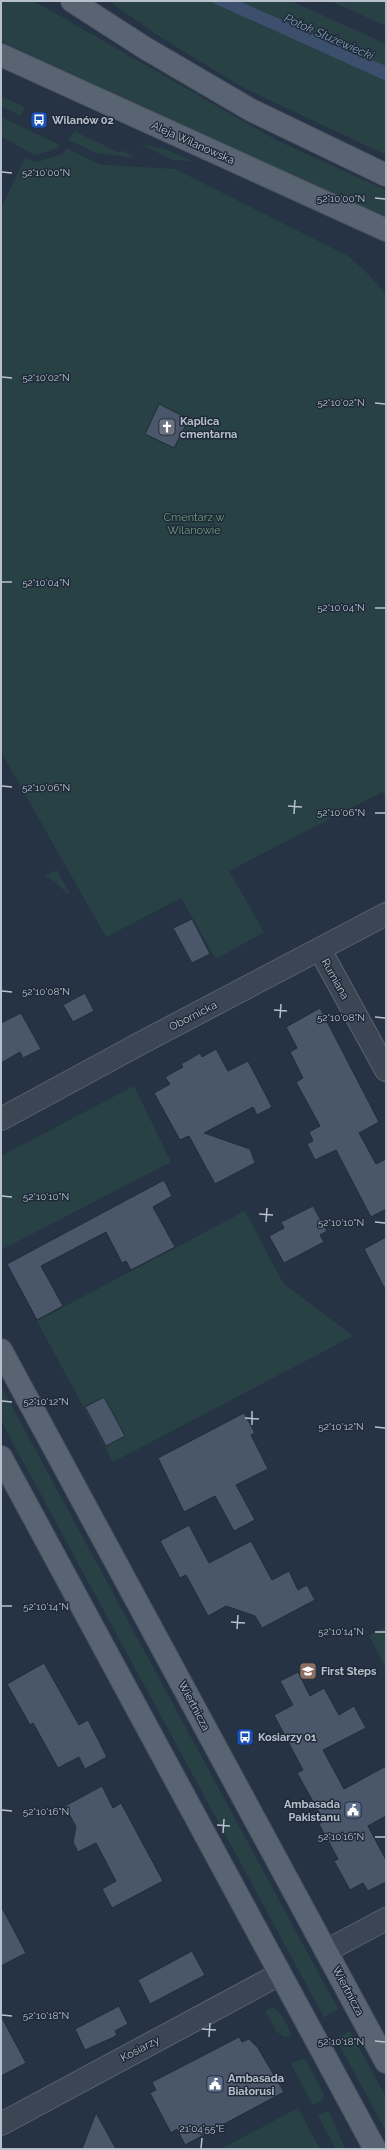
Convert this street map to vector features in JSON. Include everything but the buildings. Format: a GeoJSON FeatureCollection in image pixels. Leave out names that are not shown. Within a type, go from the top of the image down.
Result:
{"type":"FeatureCollection","features":[{"type":"Feature","properties":{"kind":"main road"},"geometry":{"type":"LineString","coordinates":[[72,1],[151,52],[251,110],[386,174]]}},
{"type":"Feature","properties":{"kind":"main road","name":"Aleja Wilanowska"},"geometry":{"type":"LineString","coordinates":[[1,55],[386,230]]}},
{"type":"Feature","properties":{"kind":"main road","name":"Wiertnicza"},"geometry":{"type":"LineString","coordinates":[[1,1350],[386,2062]]}},
{"type":"Feature","properties":{"kind":"main road"},"geometry":{"type":"LineString","coordinates":[[1,1458],[375,2149]]}},
{"type":"Feature","properties":{"kind":"street","name":"Obornicka"},"geometry":{"type":"LineString","coordinates":[[1,1119],[140,1043],[320,950],[386,914]]}},
{"type":"Feature","properties":{"kind":"street","name":"Rumiana"},"geometry":{"type":"LineString","coordinates":[[320,950],[386,1070]]}},
{"type":"Feature","properties":{"kind":"street"},"geometry":{"type":"LineString","coordinates":[[326,1951],[386,1919]]}},
{"type":"Feature","properties":{"kind":"street","name":"Kosiarzy"},"geometry":{"type":"LineString","coordinates":[[1,2124],[280,1974]]}},
{"type":"Feature","properties":{"kind":"green space"},"geometry":{"type":"Polygon","coordinates":[[[1,1],[34,1],[276,140],[386,190],[386,218],[1,41],[1,1]]]}},
{"type":"Feature","properties":{"kind":"green space"},"geometry":{"type":"Polygon","coordinates":[[[109,1],[291,1],[386,44],[386,155],[242,87],[154,33],[109,1]]]}},
{"type":"Feature","properties":{"kind":"green space"},"geometry":{"type":"Polygon","coordinates":[[[330,1],[386,1],[386,26],[330,1]]]}},
{"type":"Feature","properties":{"kind":"green space"},"geometry":{"type":"Polygon","coordinates":[[[1,96],[25,107],[21,116],[1,106],[1,96]]]}},
{"type":"Feature","properties":{"kind":"green space"},"geometry":{"type":"Polygon","coordinates":[[[1,117],[60,145],[58,148],[35,155],[1,137],[1,117]]]}},
{"type":"Feature","properties":{"kind":"green space"},"geometry":{"type":"Polygon","coordinates":[[[74,131],[118,152],[124,151],[136,158],[96,153],[69,140],[74,131]]]}},
{"type":"Feature","properties":{"kind":"green space"},"geometry":{"type":"Polygon","coordinates":[[[140,144],[166,149],[192,161],[173,160],[140,144]]]}},
{"type":"Feature","properties":{"kind":"green space","name":"Cmentarz w Wilanowie"},"geometry":{"type":"Polygon","coordinates":[[[66,148],[96,163],[106,165],[175,169],[348,256],[365,271],[386,294],[386,799],[382,792],[229,871],[264,932],[216,959],[181,898],[106,937],[1,752],[1,208],[25,158],[35,162],[63,154],[66,148]]]}},
{"type":"Feature","properties":{"kind":"green space"},"geometry":{"type":"Polygon","coordinates":[[[57,870],[70,894],[68,894],[53,880],[44,876],[57,870]]]}},
{"type":"Feature","properties":{"kind":"green space"},"geometry":{"type":"Polygon","coordinates":[[[134,1086],[171,1162],[1,1250],[1,1156],[134,1086]]]}},
{"type":"Feature","properties":{"kind":"green space"},"geometry":{"type":"Polygon","coordinates":[[[245,1211],[283,1283],[353,1336],[113,1462],[37,1321],[245,1211]]]}},
{"type":"Feature","properties":{"kind":"green space"},"geometry":{"type":"Polygon","coordinates":[[[1,1386],[338,2009],[324,2017],[1,1421],[1,1386]]]}},
{"type":"Feature","properties":{"kind":"green space"},"geometry":{"type":"Polygon","coordinates":[[[386,1626],[386,1668],[369,1636],[386,1626]]]}},
{"type":"Feature","properties":{"kind":"green space"},"geometry":{"type":"Polygon","coordinates":[[[273,2007],[283,2017],[292,2035],[284,2037],[276,2031],[265,2011],[273,2007]]]}},
{"type":"Feature","properties":{"kind":"green space"},"geometry":{"type":"Polygon","coordinates":[[[350,2031],[386,2097],[386,2131],[336,2039],[350,2031]]]}},
{"type":"Feature","properties":{"kind":"green space"},"geometry":{"type":"Polygon","coordinates":[[[301,2059],[306,2060],[324,2095],[323,2100],[313,2105],[291,2064],[301,2059]]]}},
{"type":"Feature","properties":{"kind":"green space"},"geometry":{"type":"Polygon","coordinates":[[[298,2108],[320,2149],[221,2149],[298,2108]]]}},
{"type":"Feature","properties":{"kind":"green space"},"geometry":{"type":"Polygon","coordinates":[[[327,2111],[330,2113],[345,2149],[336,2149],[318,2116],[327,2111]]]}},
{"type":"Feature","properties":{"kind":"water"},"geometry":{"type":"Polygon","coordinates":[[[209,1],[239,1],[386,66],[386,81],[209,1]]]}},
{"type":"Feature","properties":{"kind":"place","name":"Wilanów 02"},"geometry":{"type":"Point","coordinates":[39,120]}},
{"type":"Feature","properties":{"kind":"place","name":"Kaplica cmentarna"},"geometry":{"type":"Point","coordinates":[167,427]}},
{"type":"Feature","properties":{"kind":"place","name":"First Steps"},"geometry":{"type":"Point","coordinates":[308,1671]}},
{"type":"Feature","properties":{"kind":"place","name":"Kosiarzy 01"},"geometry":{"type":"Point","coordinates":[245,1737]}},
{"type":"Feature","properties":{"kind":"place","name":"Ambasada Pakistanu"},"geometry":{"type":"Point","coordinates":[353,1810]}},
{"type":"Feature","properties":{"kind":"place","name":"Ambasada Białorusi"},"geometry":{"type":"Point","coordinates":[215,2084]}},
{"type":"Feature","properties":{"kind":"water label","name":"Potok Służewiecki"},"geometry":{"type":"Point","coordinates":[329,37]}}]}
